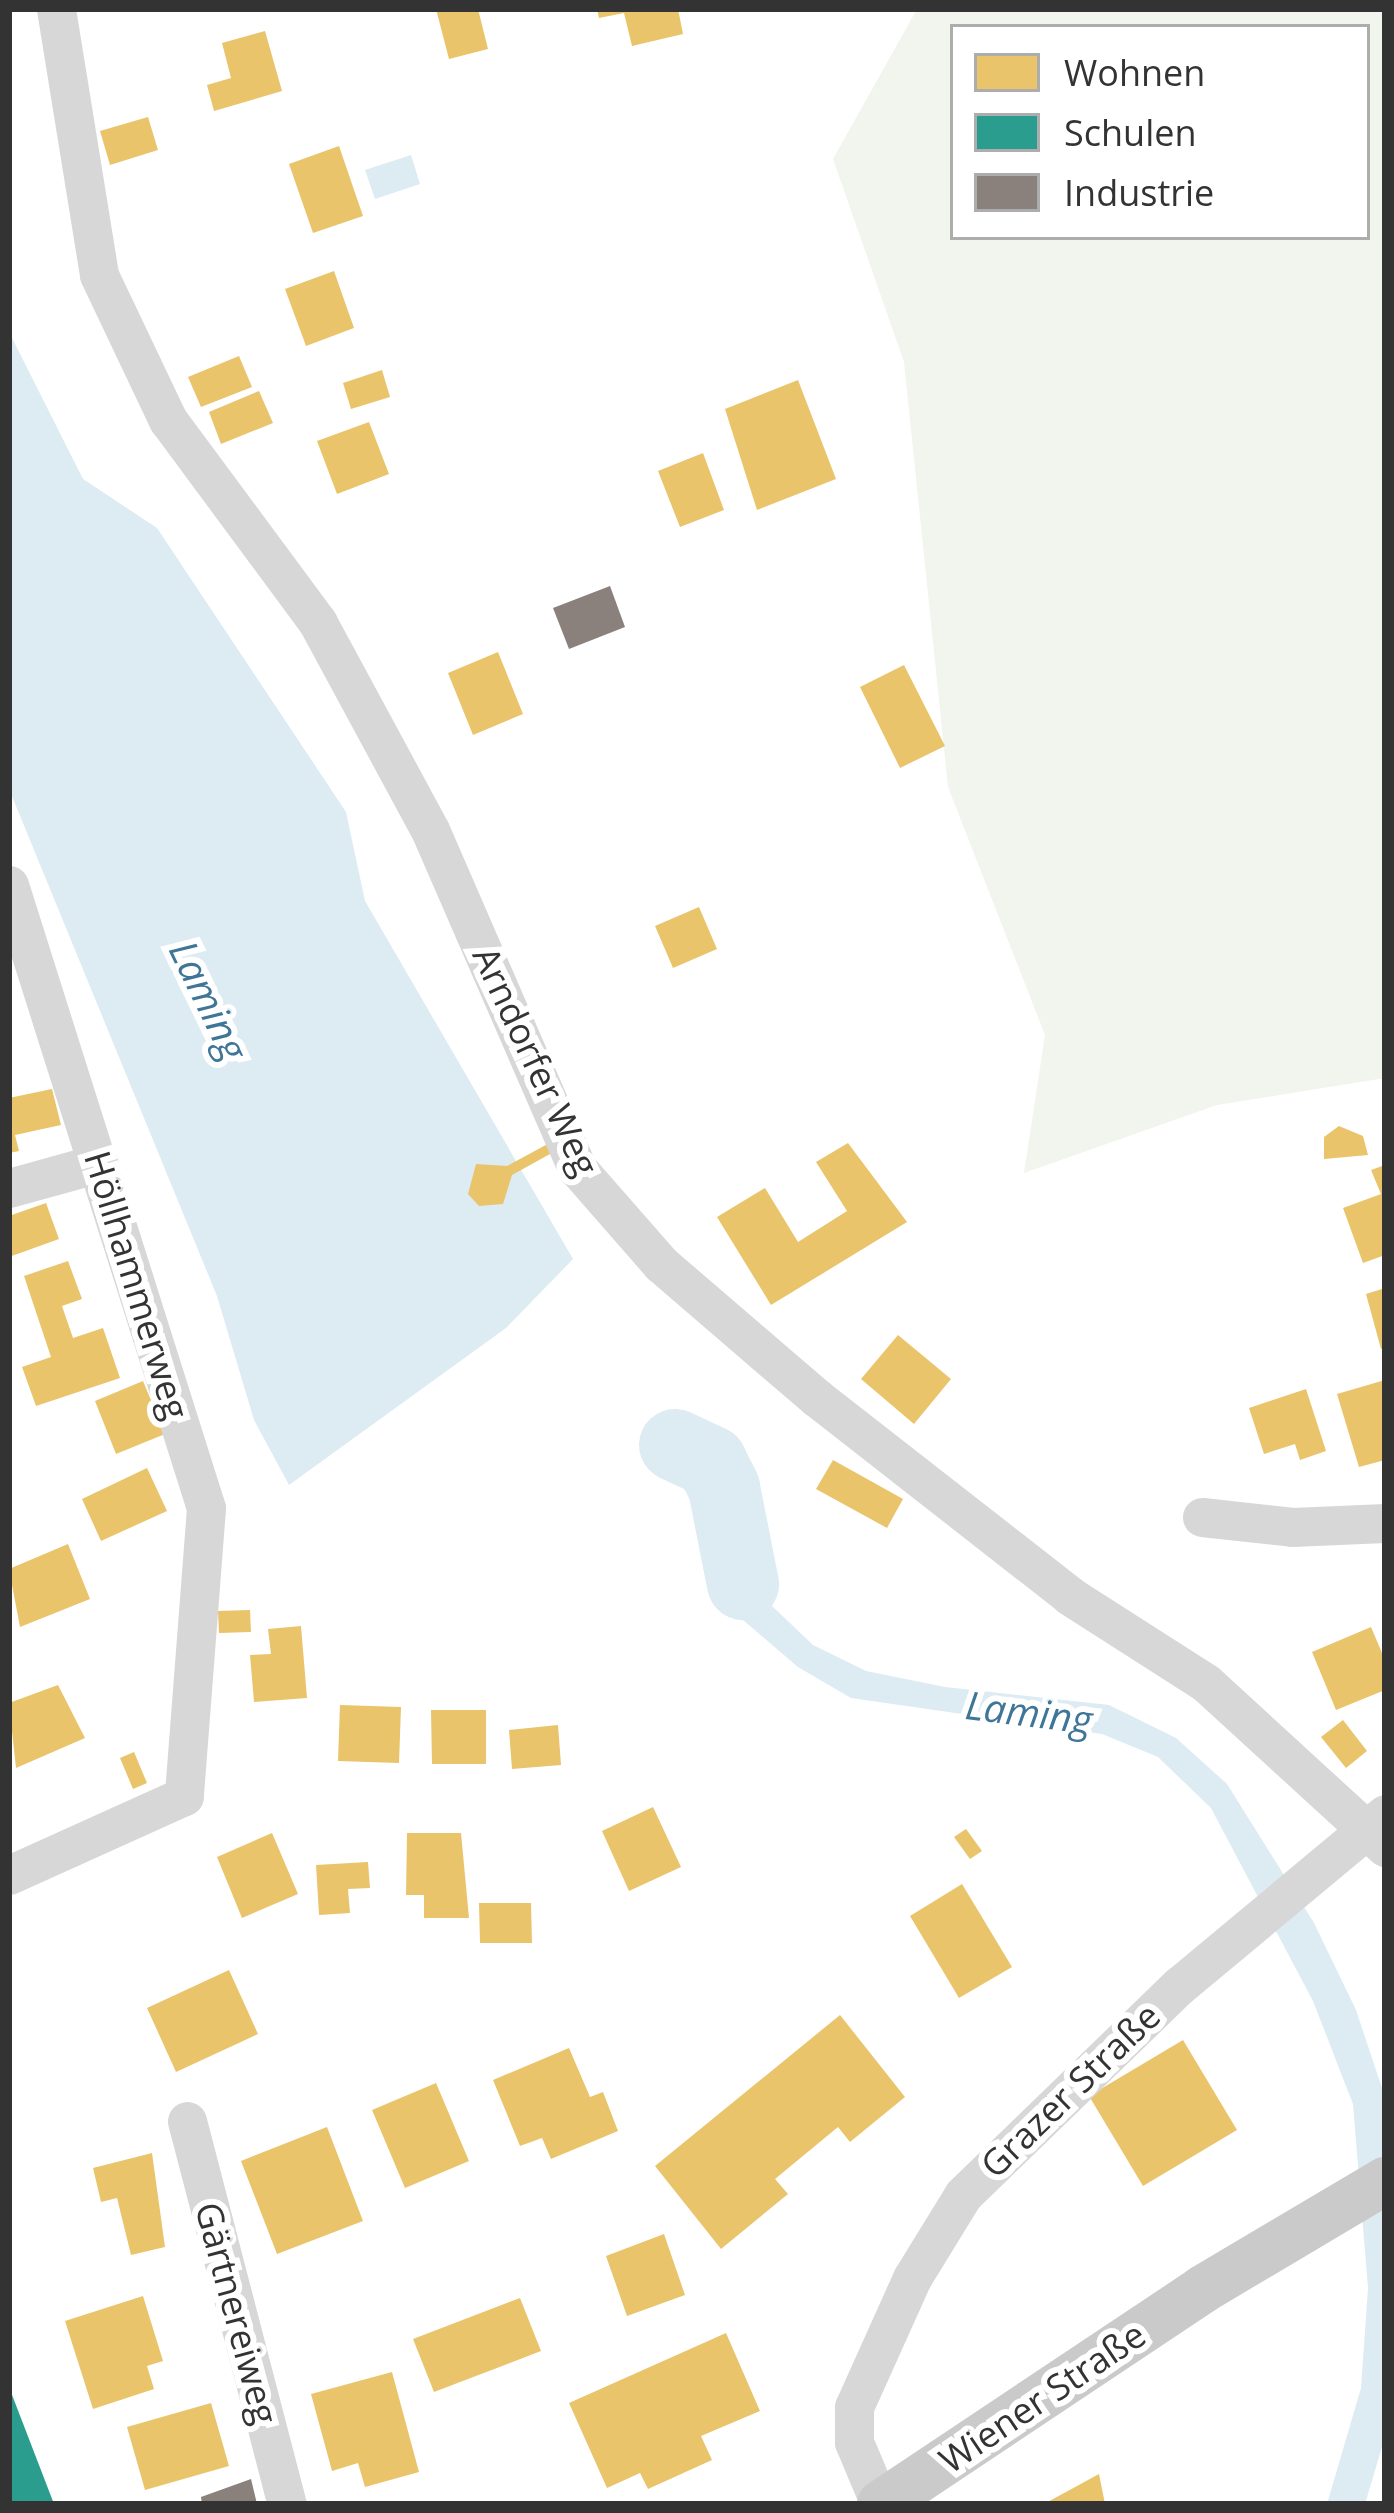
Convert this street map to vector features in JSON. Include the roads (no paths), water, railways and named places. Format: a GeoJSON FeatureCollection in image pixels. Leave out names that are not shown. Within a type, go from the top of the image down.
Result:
{"type":"FeatureCollection","features":[{"type":"Feature","properties":{"kind":"main road","name":"Wiener Straße"},"geometry":{"type":"LineString","coordinates":[[881,2504],[1203,2289],[1385,2181]]}},
{"type":"Feature","properties":{"kind":"street","name":"Arndorfer Weg"},"geometry":{"type":"LineString","coordinates":[[56,9],[99,274],[167,420],[318,623],[430,830],[577,1168],[661,1264],[817,1397],[1070,1596],[1206,1683],[1379,1830]]}},
{"type":"Feature","properties":{"kind":"street","name":"Höllhammerweg"},"geometry":{"type":"LineString","coordinates":[[9,885],[206,1508],[184,1796],[9,1876]]}},
{"type":"Feature","properties":{"kind":"street"},"geometry":{"type":"LineString","coordinates":[[9,1188],[99,1163]]}},
{"type":"Feature","properties":{"kind":"street"},"geometry":{"type":"LineString","coordinates":[[1202,1517],[1292,1527],[1385,1523]]}},
{"type":"Feature","properties":{"kind":"street","name":"Grazer Straße"},"geometry":{"type":"LineString","coordinates":[[881,2504],[854,2443],[854,2407],[912,2278],[963,2195],[1015,2138],[1211,1958],[1324,1864],[1379,1830]]}},
{"type":"Feature","properties":{"kind":"street","name":"Gärtnereiweg"},"geometry":{"type":"LineString","coordinates":[[187,2121],[287,2504]]}},
{"type":"Feature","properties":{"kind":"water"},"geometry":{"type":"Polygon","coordinates":[[[411,155],[420,184],[375,199],[365,170],[411,155]]]}},
{"type":"Feature","properties":{"kind":"water","name":"Laming"},"geometry":{"type":"Polygon","coordinates":[[[9,332],[83,479],[157,528],[346,812],[365,901],[573,1259],[506,1328],[289,1485],[254,1420],[217,1296],[9,789],[9,332]]]}},
{"type":"Feature","properties":{"kind":"water","name":"Laming"},"geometry":{"type":"Polygon","coordinates":[[[742,1484],[753,1571],[772,1606],[813,1645],[866,1671],[945,1687],[1109,1705],[1176,1738],[1227,1784],[1314,1923],[1356,2010],[1385,2097],[1385,2437],[1365,2504],[1327,2504],[1361,2388],[1368,2288],[1353,2104],[1313,2001],[1211,1808],[1158,1757],[1102,1734],[851,1698],[798,1667],[743,1620],[722,1565],[711,1488],[742,1484]]]}},
{"type":"Feature","properties":{"kind":"waterway"},"geometry":{"type":"LineString","coordinates":[[675,1445],[711,1462],[724,1488],[743,1584]]}}]}
